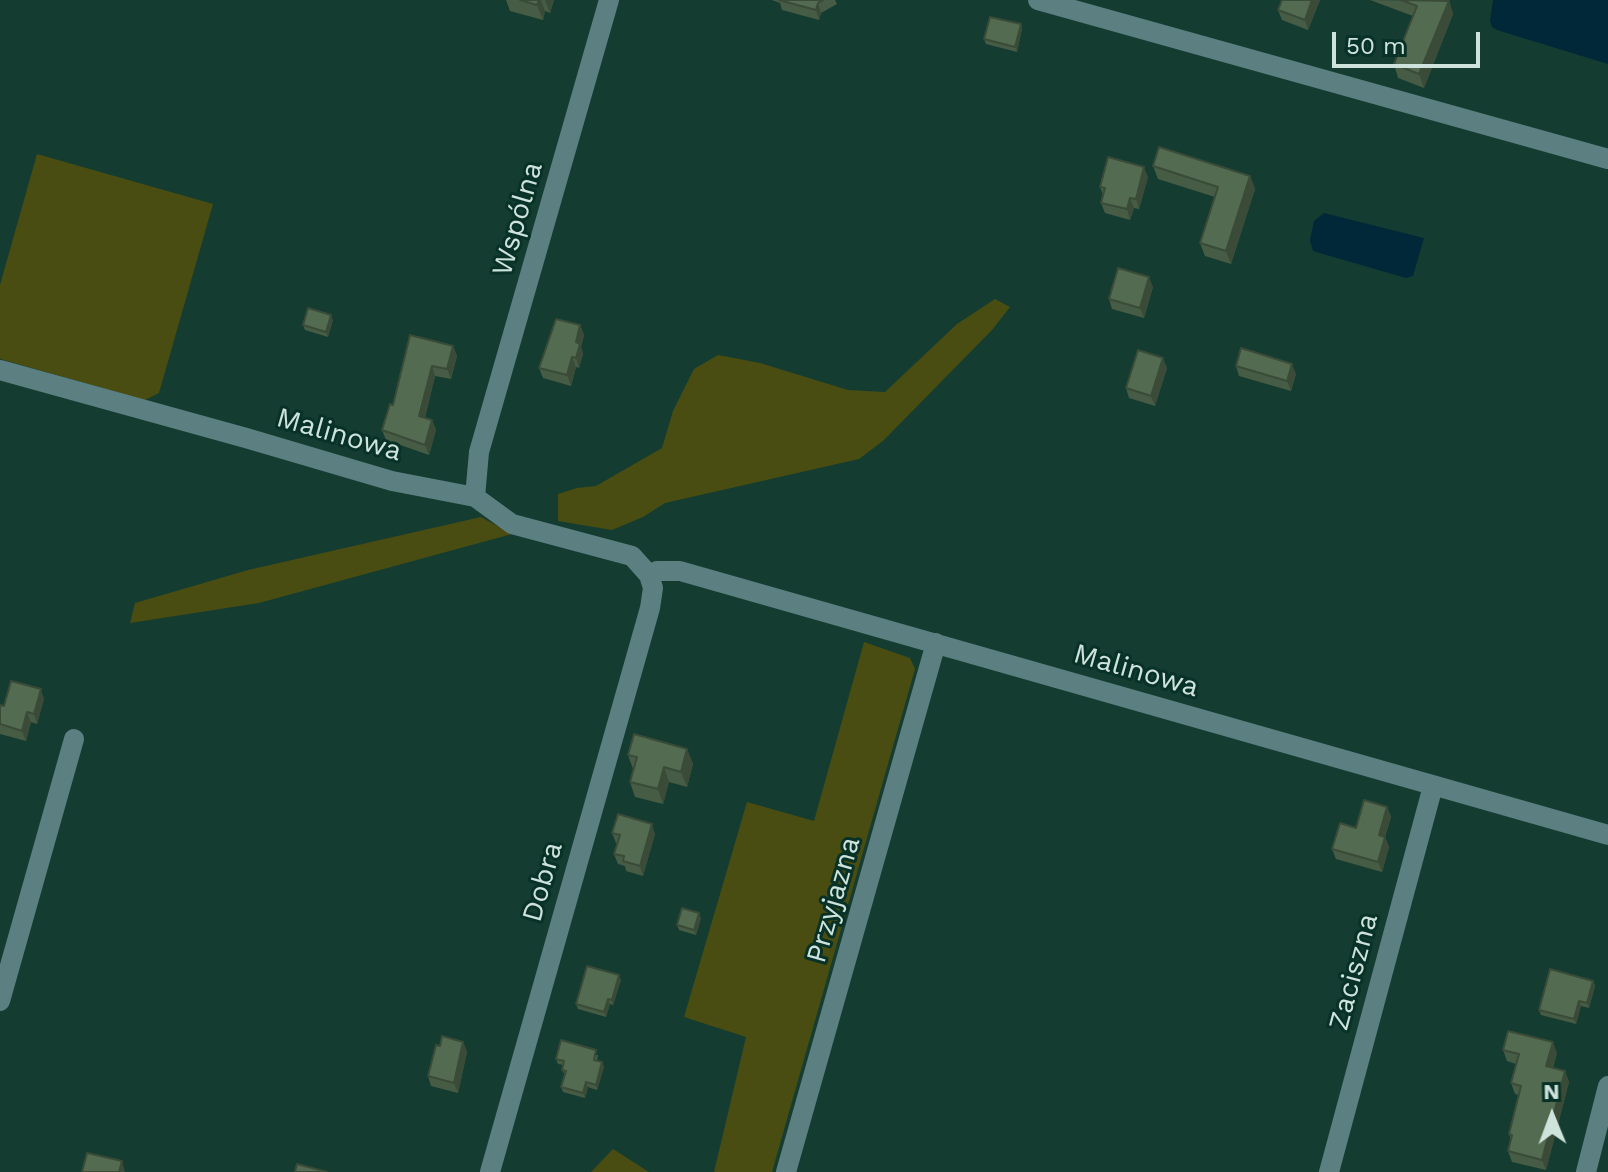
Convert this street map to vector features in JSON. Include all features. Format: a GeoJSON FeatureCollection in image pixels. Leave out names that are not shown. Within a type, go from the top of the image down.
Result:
{"type":"FeatureCollection","features":[{"type":"Feature","properties":{"kind":"street","name":"Wspólna"},"geometry":{"type":"LineString","coordinates":[[475,497],[479,452],[609,0]]}},
{"type":"Feature","properties":{"kind":"street"},"geometry":{"type":"LineString","coordinates":[[1038,0],[1608,159]]}},
{"type":"Feature","properties":{"kind":"street","name":"Malinowa"},"geometry":{"type":"LineString","coordinates":[[0,370],[392,481],[475,497],[512,524],[632,556],[649,575],[657,571],[680,571],[1608,835]]}},
{"type":"Feature","properties":{"kind":"street","name":"Dobra"},"geometry":{"type":"LineString","coordinates":[[490,1172],[650,608],[653,588],[649,575]]}},
{"type":"Feature","properties":{"kind":"street","name":"Przyjazna"},"geometry":{"type":"LineString","coordinates":[[786,1172],[936,643]]}},
{"type":"Feature","properties":{"kind":"street"},"geometry":{"type":"LineString","coordinates":[[0,1001],[74,739]]}},
{"type":"Feature","properties":{"kind":"street","name":"Zaciszna"},"geometry":{"type":"LineString","coordinates":[[1329,1172],[1433,786]]}},
{"type":"Feature","properties":{"kind":"street"},"geometry":{"type":"LineString","coordinates":[[1586,1172],[1608,1086]]}},
{"type":"Feature","properties":{"kind":"green space"},"geometry":{"type":"Polygon","coordinates":[[[37,154],[213,204],[159,393],[145,400],[0,359],[0,285],[37,154]]]}},
{"type":"Feature","properties":{"kind":"green space"},"geometry":{"type":"Polygon","coordinates":[[[995,299],[1010,307],[992,330],[883,441],[859,459],[665,503],[643,517],[612,530],[558,521],[558,494],[596,486],[662,448],[673,411],[694,369],[718,355],[760,363],[848,390],[885,392],[957,324],[995,299]]]}},
{"type":"Feature","properties":{"kind":"green space"},"geometry":{"type":"Polygon","coordinates":[[[481,517],[512,534],[259,603],[130,623],[135,603],[248,570],[481,517]]]}},
{"type":"Feature","properties":{"kind":"green space"},"geometry":{"type":"Polygon","coordinates":[[[864,642],[910,658],[915,669],[772,1172],[714,1172],[746,1037],[684,1017],[747,802],[814,821],[864,642]]]}},
{"type":"Feature","properties":{"kind":"green space"},"geometry":{"type":"Polygon","coordinates":[[[613,1149],[649,1172],[591,1172],[613,1149]]]}},
{"type":"Feature","properties":{"kind":"water"},"geometry":{"type":"Polygon","coordinates":[[[1493,0],[1608,0],[1608,64],[1497,30],[1490,20],[1493,0]]]}},
{"type":"Feature","properties":{"kind":"water"},"geometry":{"type":"Polygon","coordinates":[[[1324,213],[1424,238],[1413,276],[1406,278],[1313,251],[1310,240],[1314,221],[1324,213]]]}},
{"type":"Feature","properties":{"kind":"building"},"geometry":{"type":"Polygon","coordinates":[[[520,0],[539,0],[537,5],[520,0]]]}},
{"type":"Feature","properties":{"kind":"building"},"geometry":{"type":"Polygon","coordinates":[[[779,0],[823,0],[816,10],[779,0]]]}},
{"type":"Feature","properties":{"kind":"building"},"geometry":{"type":"Polygon","coordinates":[[[1282,0],[1312,0],[1305,20],[1278,10],[1282,0]]]}},
{"type":"Feature","properties":{"kind":"building"},"geometry":{"type":"Polygon","coordinates":[[[1401,0],[1449,1],[1419,74],[1394,64],[1417,6],[1401,0]]]}},
{"type":"Feature","properties":{"kind":"building"},"geometry":{"type":"Polygon","coordinates":[[[990,17],[1021,24],[1015,47],[984,39],[990,17]]]}},
{"type":"Feature","properties":{"kind":"building"},"geometry":{"type":"Polygon","coordinates":[[[1159,147],[1250,176],[1226,251],[1200,243],[1218,187],[1153,166],[1159,147]]]}},
{"type":"Feature","properties":{"kind":"building"},"geometry":{"type":"Polygon","coordinates":[[[1108,157],[1144,167],[1136,199],[1130,198],[1127,209],[1101,203],[1105,188],[1100,187],[1108,157]]]}},
{"type":"Feature","properties":{"kind":"building"},"geometry":{"type":"Polygon","coordinates":[[[1118,268],[1149,277],[1140,308],[1109,299],[1118,268]]]}},
{"type":"Feature","properties":{"kind":"building"},"geometry":{"type":"Polygon","coordinates":[[[308,308],[331,315],[326,332],[303,325],[308,308]]]}},
{"type":"Feature","properties":{"kind":"building"},"geometry":{"type":"Polygon","coordinates":[[[556,319],[580,325],[576,342],[580,344],[567,375],[539,368],[556,319]]]}},
{"type":"Feature","properties":{"kind":"building"},"geometry":{"type":"Polygon","coordinates":[[[410,335],[453,346],[447,369],[432,366],[419,416],[432,420],[425,445],[382,430],[390,404],[393,405],[410,335]]]}},
{"type":"Feature","properties":{"kind":"building"},"geometry":{"type":"Polygon","coordinates":[[[1241,348],[1292,364],[1287,381],[1236,366],[1241,348]]]}},
{"type":"Feature","properties":{"kind":"building"},"geometry":{"type":"Polygon","coordinates":[[[1138,350],[1163,358],[1151,396],[1126,388],[1138,350]]]}},
{"type":"Feature","properties":{"kind":"building"},"geometry":{"type":"Polygon","coordinates":[[[11,681],[41,689],[34,714],[27,712],[22,731],[0,724],[0,705],[4,706],[11,681]]]}},
{"type":"Feature","properties":{"kind":"building"},"geometry":{"type":"Polygon","coordinates":[[[634,734],[687,749],[681,772],[664,767],[658,789],[630,782],[637,757],[628,755],[634,734]]]}},
{"type":"Feature","properties":{"kind":"building"},"geometry":{"type":"Polygon","coordinates":[[[1364,800],[1387,807],[1379,835],[1385,837],[1378,862],[1332,849],[1340,823],[1356,828],[1364,800]]]}},
{"type":"Feature","properties":{"kind":"building"},"geometry":{"type":"Polygon","coordinates":[[[618,814],[652,824],[640,866],[623,861],[624,856],[614,854],[620,835],[612,833],[618,814]]]}},
{"type":"Feature","properties":{"kind":"building"},"geometry":{"type":"Polygon","coordinates":[[[682,908],[699,913],[694,930],[677,925],[682,908]]]}},
{"type":"Feature","properties":{"kind":"building"},"geometry":{"type":"Polygon","coordinates":[[[587,966],[619,975],[612,1000],[608,999],[604,1012],[576,1004],[587,966]]]}},
{"type":"Feature","properties":{"kind":"building"},"geometry":{"type":"Polygon","coordinates":[[[1550,969],[1593,981],[1587,1003],[1579,1001],[1574,1019],[1539,1010],[1550,969]]]}},
{"type":"Feature","properties":{"kind":"building"},"geometry":{"type":"Polygon","coordinates":[[[1508,1031],[1553,1042],[1546,1066],[1565,1071],[1542,1160],[1508,1151],[1521,1086],[1511,1083],[1519,1054],[1503,1050],[1508,1031]]]}},
{"type":"Feature","properties":{"kind":"building"},"geometry":{"type":"Polygon","coordinates":[[[442,1036],[463,1042],[454,1083],[428,1076],[436,1045],[440,1046],[442,1036]]]}},
{"type":"Feature","properties":{"kind":"building"},"geometry":{"type":"Polygon","coordinates":[[[561,1040],[596,1050],[594,1060],[602,1062],[596,1085],[586,1082],[583,1093],[561,1087],[566,1071],[562,1070],[564,1061],[556,1059],[561,1040]]]}},
{"type":"Feature","properties":{"kind":"building"},"geometry":{"type":"Polygon","coordinates":[[[87,1153],[122,1161],[119,1172],[82,1172],[87,1153]]]}},
{"type":"Feature","properties":{"kind":"building"},"geometry":{"type":"Polygon","coordinates":[[[297,1164],[327,1172],[295,1172],[297,1164]]]}}]}
